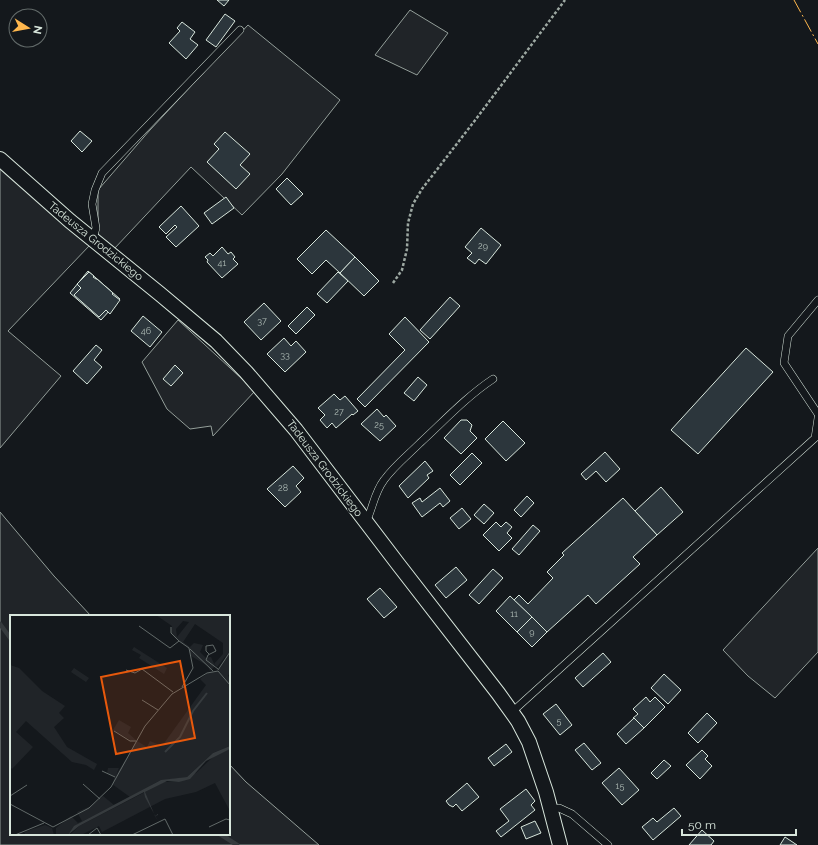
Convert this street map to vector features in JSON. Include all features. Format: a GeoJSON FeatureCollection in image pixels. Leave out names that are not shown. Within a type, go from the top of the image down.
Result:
{"type":"FeatureCollection","features":[{"type":"Feature","properties":{"kind":"street","name":"Tadeusza Grodzickiego"},"geometry":{"type":"LineString","coordinates":[[0,159],[60,212],[204,331],[230,355],[273,401],[492,684],[512,712],[529,742],[551,809],[560,845]]}},
{"type":"Feature","properties":{"kind":"lane"},"geometry":{"type":"LineString","coordinates":[[93,239],[96,228],[92,204],[95,190],[102,173],[240,30]]}},
{"type":"Feature","properties":{"kind":"lane"},"geometry":{"type":"LineString","coordinates":[[818,300],[788,336],[784,363],[818,414]]}},
{"type":"Feature","properties":{"kind":"lane"},"geometry":{"type":"LineString","coordinates":[[366,522],[372,511],[377,490],[397,465],[475,391],[493,379]]}},
{"type":"Feature","properties":{"kind":"lane"},"geometry":{"type":"LineString","coordinates":[[512,712],[815,438],[818,418]]}},
{"type":"Feature","properties":{"kind":"lane"},"geometry":{"type":"LineString","coordinates":[[551,809],[559,808],[572,814],[608,845]]}},
{"type":"Feature","properties":{"kind":"path"},"geometry":{"type":"LineString","coordinates":[[394,283],[402,270],[407,249],[408,223],[413,204],[422,189],[565,0]]}},
{"type":"Feature","properties":{"kind":"shaded area"},"geometry":{"type":"Polygon","coordinates":[[[410,10],[448,33],[417,75],[375,55],[410,10]]]}},
{"type":"Feature","properties":{"kind":"shaded area"},"geometry":{"type":"Polygon","coordinates":[[[248,25],[340,100],[282,174],[242,215],[191,167],[114,249],[98,235],[98,190],[150,130],[248,25]]]}},
{"type":"Feature","properties":{"kind":"shaded area"},"geometry":{"type":"Polygon","coordinates":[[[0,166],[90,245],[8,331],[61,376],[0,448],[0,166]]]}},
{"type":"Feature","properties":{"kind":"shaded area"},"geometry":{"type":"Polygon","coordinates":[[[178,320],[255,391],[213,436],[211,426],[190,429],[167,409],[142,362],[178,320]]]}},
{"type":"Feature","properties":{"kind":"shaded area"},"geometry":{"type":"Polygon","coordinates":[[[0,512],[54,576],[90,615],[10,615],[10,835],[230,835],[230,765],[246,782],[319,845],[0,845],[0,512]]]}},
{"type":"Feature","properties":{"kind":"shaded area"},"geometry":{"type":"Polygon","coordinates":[[[818,548],[818,652],[775,698],[748,676],[723,650],[818,548]]]}},
{"type":"Feature","properties":{"kind":"building"},"geometry":{"type":"Polygon","coordinates":[[[217,0],[229,0],[224,6],[217,0]]]}},
{"type":"Feature","properties":{"kind":"building"},"geometry":{"type":"Polygon","coordinates":[[[225,14],[235,21],[216,47],[206,40],[225,14]]]}},
{"type":"Feature","properties":{"kind":"building"},"geometry":{"type":"Polygon","coordinates":[[[182,22],[195,32],[190,39],[198,45],[186,59],[169,43],[180,31],[177,28],[182,22]]]}},
{"type":"Feature","properties":{"kind":"building"},"geometry":{"type":"Polygon","coordinates":[[[80,131],[92,141],[82,152],[71,141],[80,131]]]}},
{"type":"Feature","properties":{"kind":"building"},"geometry":{"type":"Polygon","coordinates":[[[225,132],[250,154],[240,165],[250,174],[236,189],[207,162],[219,149],[214,144],[225,132]]]}},
{"type":"Feature","properties":{"kind":"building"},"geometry":{"type":"Polygon","coordinates":[[[287,178],[303,194],[291,205],[276,189],[287,178]]]}},
{"type":"Feature","properties":{"kind":"building"},"geometry":{"type":"Polygon","coordinates":[[[226,197],[234,208],[212,224],[204,213],[226,197]]]}},
{"type":"Feature","properties":{"kind":"building"},"geometry":{"type":"Polygon","coordinates":[[[181,206],[199,226],[176,247],[166,237],[177,227],[175,225],[166,234],[159,227],[181,206]]]}},
{"type":"Feature","properties":{"kind":"building"},"geometry":{"type":"Polygon","coordinates":[[[481,228],[501,245],[486,264],[479,259],[475,264],[467,258],[472,253],[465,247],[481,228]]]}},
{"type":"Feature","properties":{"kind":"building"},"geometry":{"type":"Polygon","coordinates":[[[326,230],[355,257],[340,273],[326,260],[312,274],[297,259],[326,230]]]}},
{"type":"Feature","properties":{"kind":"building"},"geometry":{"type":"Polygon","coordinates":[[[222,247],[228,254],[231,252],[235,257],[233,259],[238,264],[222,278],[207,262],[208,260],[205,257],[210,253],[213,256],[222,247]]]}},
{"type":"Feature","properties":{"kind":"building"},"geometry":{"type":"Polygon","coordinates":[[[355,257],[379,281],[364,296],[340,273],[355,257]]]}},
{"type":"Feature","properties":{"kind":"building"},"geometry":{"type":"Polygon","coordinates":[[[88,271],[120,299],[101,320],[70,293],[88,271]]]}},
{"type":"Feature","properties":{"kind":"building"},"geometry":{"type":"Polygon","coordinates":[[[89,272],[120,300],[110,314],[106,310],[99,317],[74,295],[81,288],[77,284],[89,272]]]}},
{"type":"Feature","properties":{"kind":"building"},"geometry":{"type":"Polygon","coordinates":[[[338,272],[348,281],[327,303],[317,294],[338,272]]]}},
{"type":"Feature","properties":{"kind":"building"},"geometry":{"type":"Polygon","coordinates":[[[450,297],[460,306],[430,339],[420,330],[450,297]]]}},
{"type":"Feature","properties":{"kind":"building"},"geometry":{"type":"Polygon","coordinates":[[[264,303],[281,321],[261,340],[244,322],[264,303]]]}},
{"type":"Feature","properties":{"kind":"building"},"geometry":{"type":"Polygon","coordinates":[[[307,307],[315,315],[296,334],[288,326],[307,307]]]}},
{"type":"Feature","properties":{"kind":"building"},"geometry":{"type":"Polygon","coordinates":[[[143,316],[162,332],[150,347],[131,331],[143,316]]]}},
{"type":"Feature","properties":{"kind":"building"},"geometry":{"type":"Polygon","coordinates":[[[405,317],[429,342],[365,407],[357,399],[405,350],[389,334],[405,317]]]}},
{"type":"Feature","properties":{"kind":"building"},"geometry":{"type":"Polygon","coordinates":[[[284,338],[291,346],[296,341],[306,352],[285,372],[267,354],[284,338]]]}},
{"type":"Feature","properties":{"kind":"building"},"geometry":{"type":"Polygon","coordinates":[[[96,345],[102,350],[94,360],[102,367],[87,384],[73,371],[96,345]]]}},
{"type":"Feature","properties":{"kind":"building"},"geometry":{"type":"Polygon","coordinates":[[[746,348],[773,372],[698,454],[671,430],[746,348]]]}},
{"type":"Feature","properties":{"kind":"building"},"geometry":{"type":"Polygon","coordinates":[[[175,365],[183,373],[171,386],[163,379],[175,365]]]}},
{"type":"Feature","properties":{"kind":"building"},"geometry":{"type":"Polygon","coordinates":[[[418,377],[427,385],[414,401],[404,393],[418,377]]]}},
{"type":"Feature","properties":{"kind":"building"},"geometry":{"type":"Polygon","coordinates":[[[334,394],[340,400],[345,396],[358,411],[353,415],[352,414],[336,428],[332,423],[327,428],[320,420],[325,415],[318,408],[334,394]]]}},
{"type":"Feature","properties":{"kind":"building"},"geometry":{"type":"Polygon","coordinates":[[[377,409],[384,417],[386,415],[396,426],[380,441],[361,424],[377,409]]]}},
{"type":"Feature","properties":{"kind":"building"},"geometry":{"type":"Polygon","coordinates":[[[461,420],[467,420],[472,425],[470,431],[477,438],[461,454],[444,438],[461,420]]]}},
{"type":"Feature","properties":{"kind":"building"},"geometry":{"type":"Polygon","coordinates":[[[503,421],[525,443],[506,461],[485,439],[503,421]]]}},
{"type":"Feature","properties":{"kind":"building"},"geometry":{"type":"Polygon","coordinates":[[[605,452],[620,469],[606,482],[596,471],[586,480],[581,474],[605,452]]]}},
{"type":"Feature","properties":{"kind":"building"},"geometry":{"type":"Polygon","coordinates":[[[472,453],[482,463],[460,485],[450,475],[472,453]]]}},
{"type":"Feature","properties":{"kind":"building"},"geometry":{"type":"Polygon","coordinates":[[[425,461],[433,471],[427,475],[429,478],[408,498],[399,486],[425,461]]]}},
{"type":"Feature","properties":{"kind":"building"},"geometry":{"type":"Polygon","coordinates":[[[293,466],[304,478],[296,486],[301,492],[285,507],[267,489],[293,466]]]}},
{"type":"Feature","properties":{"kind":"building"},"geometry":{"type":"Polygon","coordinates":[[[661,487],[683,512],[657,535],[635,511],[661,487]]]}},
{"type":"Feature","properties":{"kind":"building"},"geometry":{"type":"Polygon","coordinates":[[[440,488],[450,501],[443,507],[440,503],[422,517],[412,503],[420,498],[422,502],[440,488]]]}},
{"type":"Feature","properties":{"kind":"building"},"geometry":{"type":"Polygon","coordinates":[[[527,496],[534,503],[521,517],[514,510],[527,496]]]}},
{"type":"Feature","properties":{"kind":"building"},"geometry":{"type":"Polygon","coordinates":[[[623,498],[657,535],[633,557],[640,564],[596,604],[588,595],[547,632],[514,600],[519,595],[528,604],[553,578],[547,572],[564,555],[562,553],[623,498]]]}},
{"type":"Feature","properties":{"kind":"building"},"geometry":{"type":"Polygon","coordinates":[[[484,504],[494,513],[484,524],[474,515],[484,504]]]}},
{"type":"Feature","properties":{"kind":"building"},"geometry":{"type":"Polygon","coordinates":[[[462,508],[471,519],[459,529],[450,518],[462,508]]]}},
{"type":"Feature","properties":{"kind":"building"},"geometry":{"type":"Polygon","coordinates":[[[496,522],[501,527],[506,522],[512,527],[507,533],[512,538],[499,551],[483,535],[496,522]]]}},
{"type":"Feature","properties":{"kind":"building"},"geometry":{"type":"Polygon","coordinates":[[[533,525],[540,531],[519,555],[512,549],[533,525]]]}},
{"type":"Feature","properties":{"kind":"building"},"geometry":{"type":"Polygon","coordinates":[[[456,567],[467,580],[446,598],[435,585],[456,567]]]}},
{"type":"Feature","properties":{"kind":"building"},"geometry":{"type":"Polygon","coordinates":[[[493,569],[503,578],[479,604],[469,595],[493,569]]]}},
{"type":"Feature","properties":{"kind":"building"},"geometry":{"type":"Polygon","coordinates":[[[380,588],[397,607],[384,618],[367,599],[380,588]]]}},
{"type":"Feature","properties":{"kind":"building"},"geometry":{"type":"Polygon","coordinates":[[[510,596],[532,617],[517,632],[496,611],[510,596]]]}},
{"type":"Feature","properties":{"kind":"building"},"geometry":{"type":"Polygon","coordinates":[[[532,617],[547,632],[532,647],[517,632],[532,617]]]}},
{"type":"Feature","properties":{"kind":"building"},"geometry":{"type":"Polygon","coordinates":[[[603,653],[611,662],[583,687],[575,678],[603,653]]]}},
{"type":"Feature","properties":{"kind":"building"},"geometry":{"type":"Polygon","coordinates":[[[664,674],[681,690],[668,704],[651,688],[664,674]]]}},
{"type":"Feature","properties":{"kind":"building"},"geometry":{"type":"Polygon","coordinates":[[[646,697],[650,702],[655,697],[665,707],[644,728],[633,718],[638,714],[633,709],[646,697]]]}},
{"type":"Feature","properties":{"kind":"building"},"geometry":{"type":"Polygon","coordinates":[[[556,704],[572,725],[560,735],[543,714],[556,704]]]}},
{"type":"Feature","properties":{"kind":"building"},"geometry":{"type":"Polygon","coordinates":[[[707,713],[717,723],[698,743],[688,733],[707,713]]]}},
{"type":"Feature","properties":{"kind":"building"},"geometry":{"type":"Polygon","coordinates":[[[634,718],[644,728],[626,744],[617,734],[634,718]]]}},
{"type":"Feature","properties":{"kind":"building"},"geometry":{"type":"Polygon","coordinates":[[[584,743],[601,763],[592,770],[575,750],[584,743]]]}},
{"type":"Feature","properties":{"kind":"building"},"geometry":{"type":"Polygon","coordinates":[[[506,744],[512,752],[494,766],[488,758],[506,744]]]}},
{"type":"Feature","properties":{"kind":"building"},"geometry":{"type":"Polygon","coordinates":[[[702,750],[708,756],[705,759],[712,766],[700,779],[686,765],[702,750]]]}},
{"type":"Feature","properties":{"kind":"building"},"geometry":{"type":"Polygon","coordinates":[[[664,760],[671,766],[657,779],[651,773],[664,760]]]}},
{"type":"Feature","properties":{"kind":"building"},"geometry":{"type":"Polygon","coordinates":[[[619,768],[639,790],[622,805],[602,783],[619,768]]]}},
{"type":"Feature","properties":{"kind":"building"},"geometry":{"type":"Polygon","coordinates":[[[467,783],[479,797],[462,811],[456,804],[453,807],[446,801],[467,783]]]}},
{"type":"Feature","properties":{"kind":"building"},"geometry":{"type":"Polygon","coordinates":[[[526,789],[535,801],[531,805],[535,810],[501,837],[496,831],[509,821],[500,809],[526,789]]]}},
{"type":"Feature","properties":{"kind":"building"},"geometry":{"type":"Polygon","coordinates":[[[674,808],[681,816],[653,840],[642,827],[653,818],[657,822],[674,808]]]}},
{"type":"Feature","properties":{"kind":"building"},"geometry":{"type":"Polygon","coordinates":[[[535,821],[541,833],[526,839],[521,827],[535,821]]]}},
{"type":"Feature","properties":{"kind":"building"},"geometry":{"type":"Polygon","coordinates":[[[702,830],[714,841],[711,845],[689,845],[702,830]]]}},
{"type":"Feature","properties":{"kind":"building"},"geometry":{"type":"Polygon","coordinates":[[[785,837],[797,845],[780,845],[785,837]]]}},
{"type":"Feature","properties":{"kind":"waterway"},"geometry":{"type":"LineString","coordinates":[[0,624],[10,638]]}},
{"type":"Feature","properties":{"kind":"waterway"},"geometry":{"type":"LineString","coordinates":[[222,835],[237,845]]}},
{"type":"Feature","properties":{"kind":"power"},"geometry":{"type":"LineString","coordinates":[[794,0],[818,44]]}}]}
